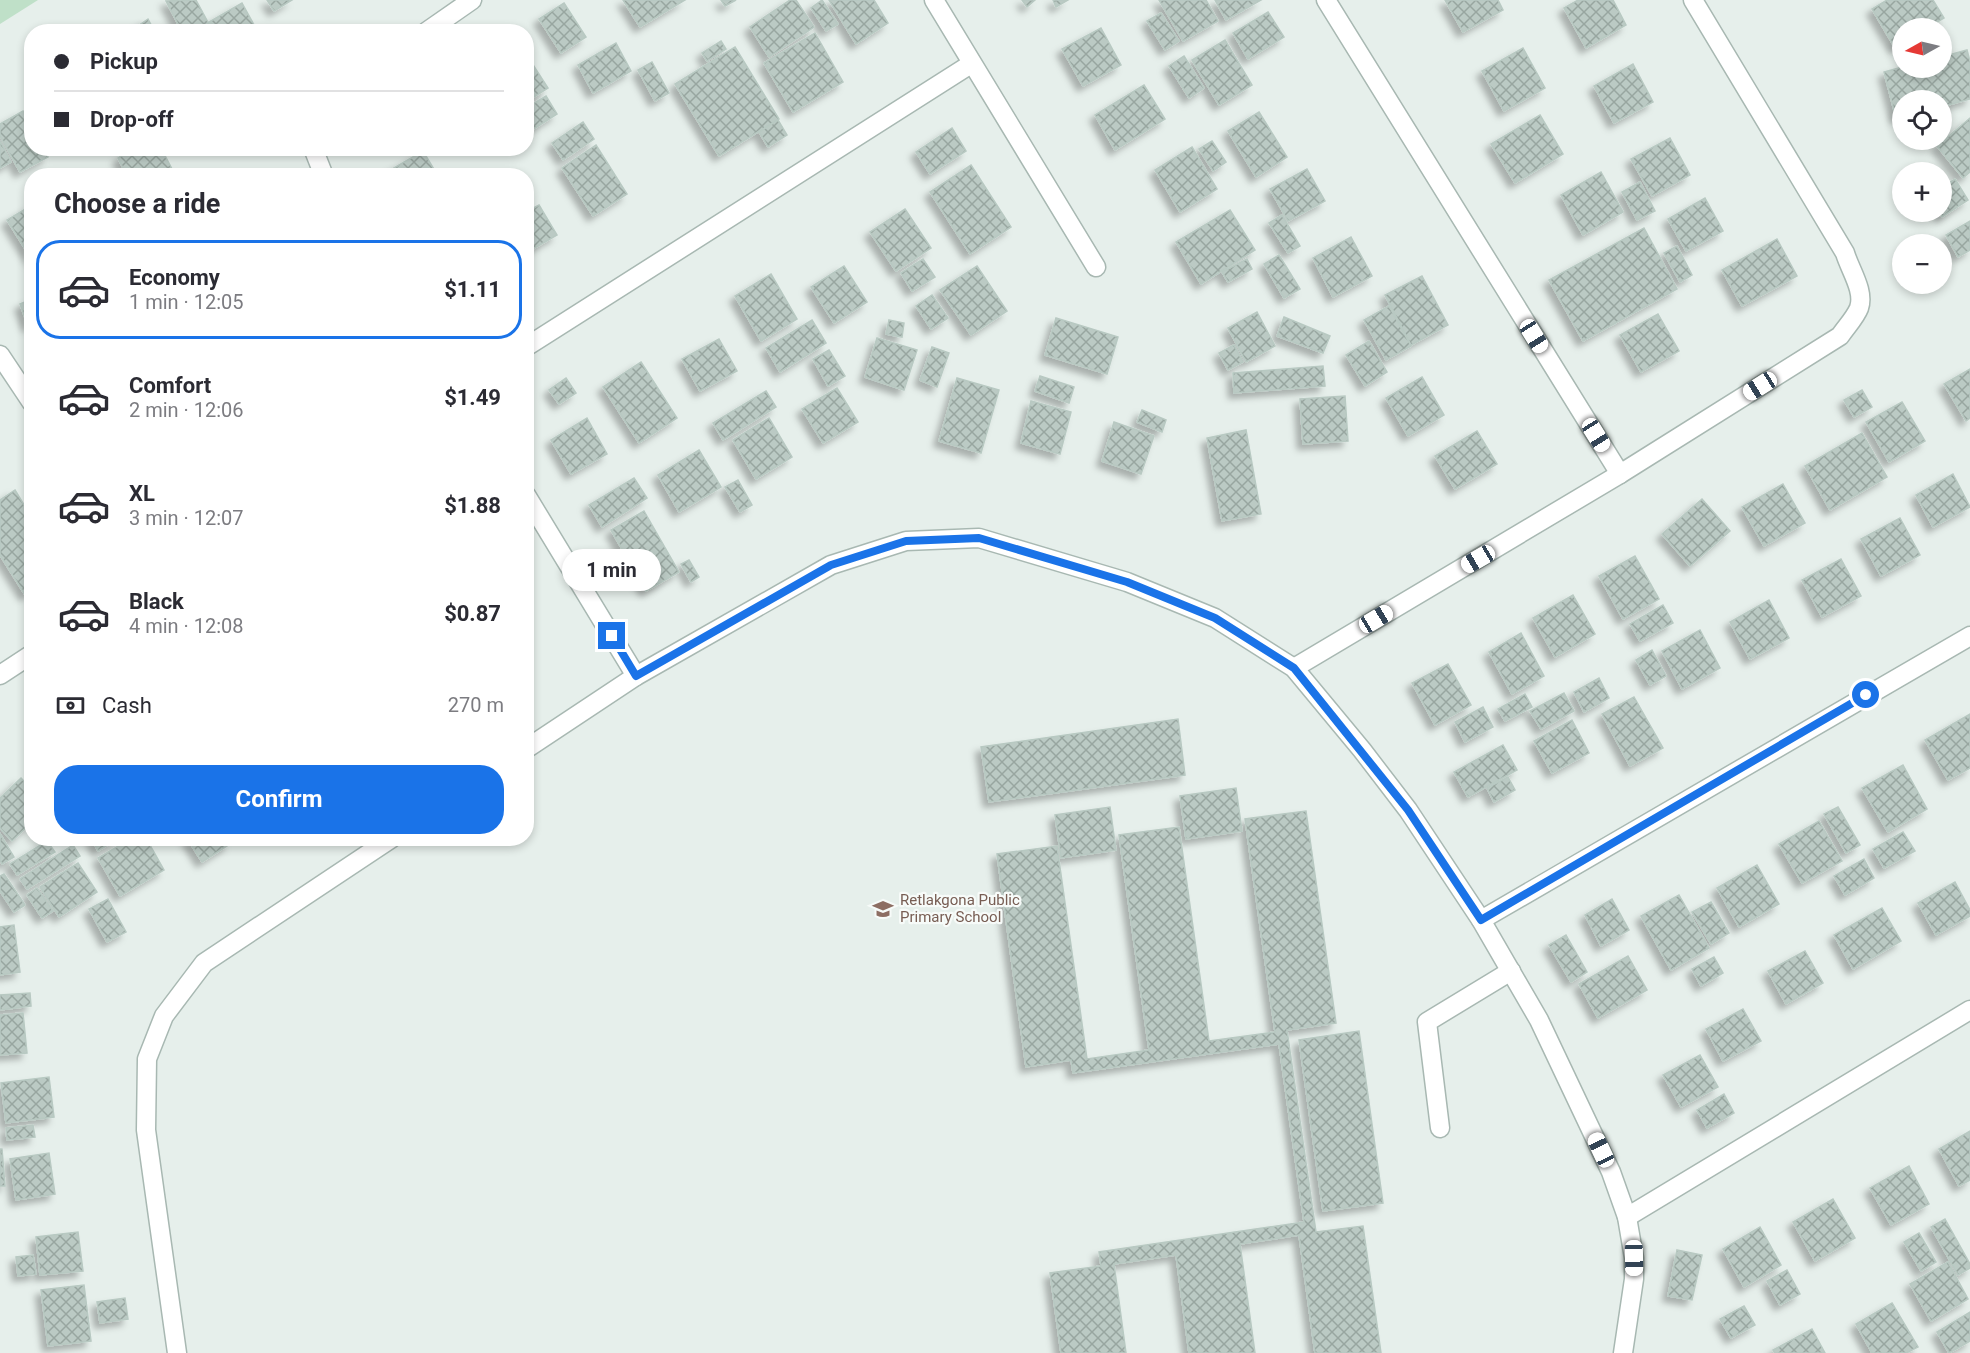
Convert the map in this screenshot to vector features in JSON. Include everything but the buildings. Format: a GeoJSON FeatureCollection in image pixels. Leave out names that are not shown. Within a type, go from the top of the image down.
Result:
{"type":"FeatureCollection","features":[{"type":"Feature","properties":{"kind":"street"},"geometry":{"type":"LineString","coordinates":[[438,24],[472,0]]}},
{"type":"Feature","properties":{"kind":"street"},"geometry":{"type":"LineString","coordinates":[[934,0],[1096,267]]}},
{"type":"Feature","properties":{"kind":"street"},"geometry":{"type":"LineString","coordinates":[[1326,0],[1620,474]]}},
{"type":"Feature","properties":{"kind":"street"},"geometry":{"type":"LineString","coordinates":[[1294,668],[1620,474],[1840,336],[1859,308],[1861,297],[1845,254],[1693,0]]}},
{"type":"Feature","properties":{"kind":"street"},"geometry":{"type":"LineString","coordinates":[[534,342],[971,64]]}},
{"type":"Feature","properties":{"kind":"street"},"geometry":{"type":"LineString","coordinates":[[0,355],[24,391]]}},
{"type":"Feature","properties":{"kind":"street"},"geometry":{"type":"LineString","coordinates":[[534,508],[636,676]]}},
{"type":"Feature","properties":{"kind":"street"},"geometry":{"type":"LineString","coordinates":[[534,744],[636,676],[831,565],[906,541],[979,538],[1127,582],[1215,618],[1294,668],[1408,810],[1481,920],[1539,1020],[1611,1172],[1627,1217],[1634,1258],[1634,1279],[1623,1353]]}},
{"type":"Feature","properties":{"kind":"street"},"geometry":{"type":"LineString","coordinates":[[1481,920],[1970,636]]}},
{"type":"Feature","properties":{"kind":"street"},"geometry":{"type":"LineString","coordinates":[[0,675],[24,659]]}},
{"type":"Feature","properties":{"kind":"street"},"geometry":{"type":"LineString","coordinates":[[177,1353],[146,1130],[147,1059],[164,1016],[204,963],[380,846]]}},
{"type":"Feature","properties":{"kind":"street"},"geometry":{"type":"LineString","coordinates":[[1440,1128],[1427,1022],[1510,971]]}},
{"type":"Feature","properties":{"kind":"street"},"geometry":{"type":"LineString","coordinates":[[1627,1217],[1970,1010]]}},
{"type":"Feature","properties":{"kind":"green space"},"geometry":{"type":"Polygon","coordinates":[[[0,0],[38,0],[0,24],[0,0]]]}},
{"type":"Feature","properties":{"kind":"place","name":"Retlakgona Public Primary School"},"geometry":{"type":"Point","coordinates":[883,909]}},
{"type":"Feature","properties":{"kind":"route"},"geometry":{"type":"LineString","coordinates":[[612,636],[636,676],[831,565],[906,541],[979,538],[1127,582],[1215,618],[1294,668],[1408,810],[1481,920],[1866,695]]}}]}
